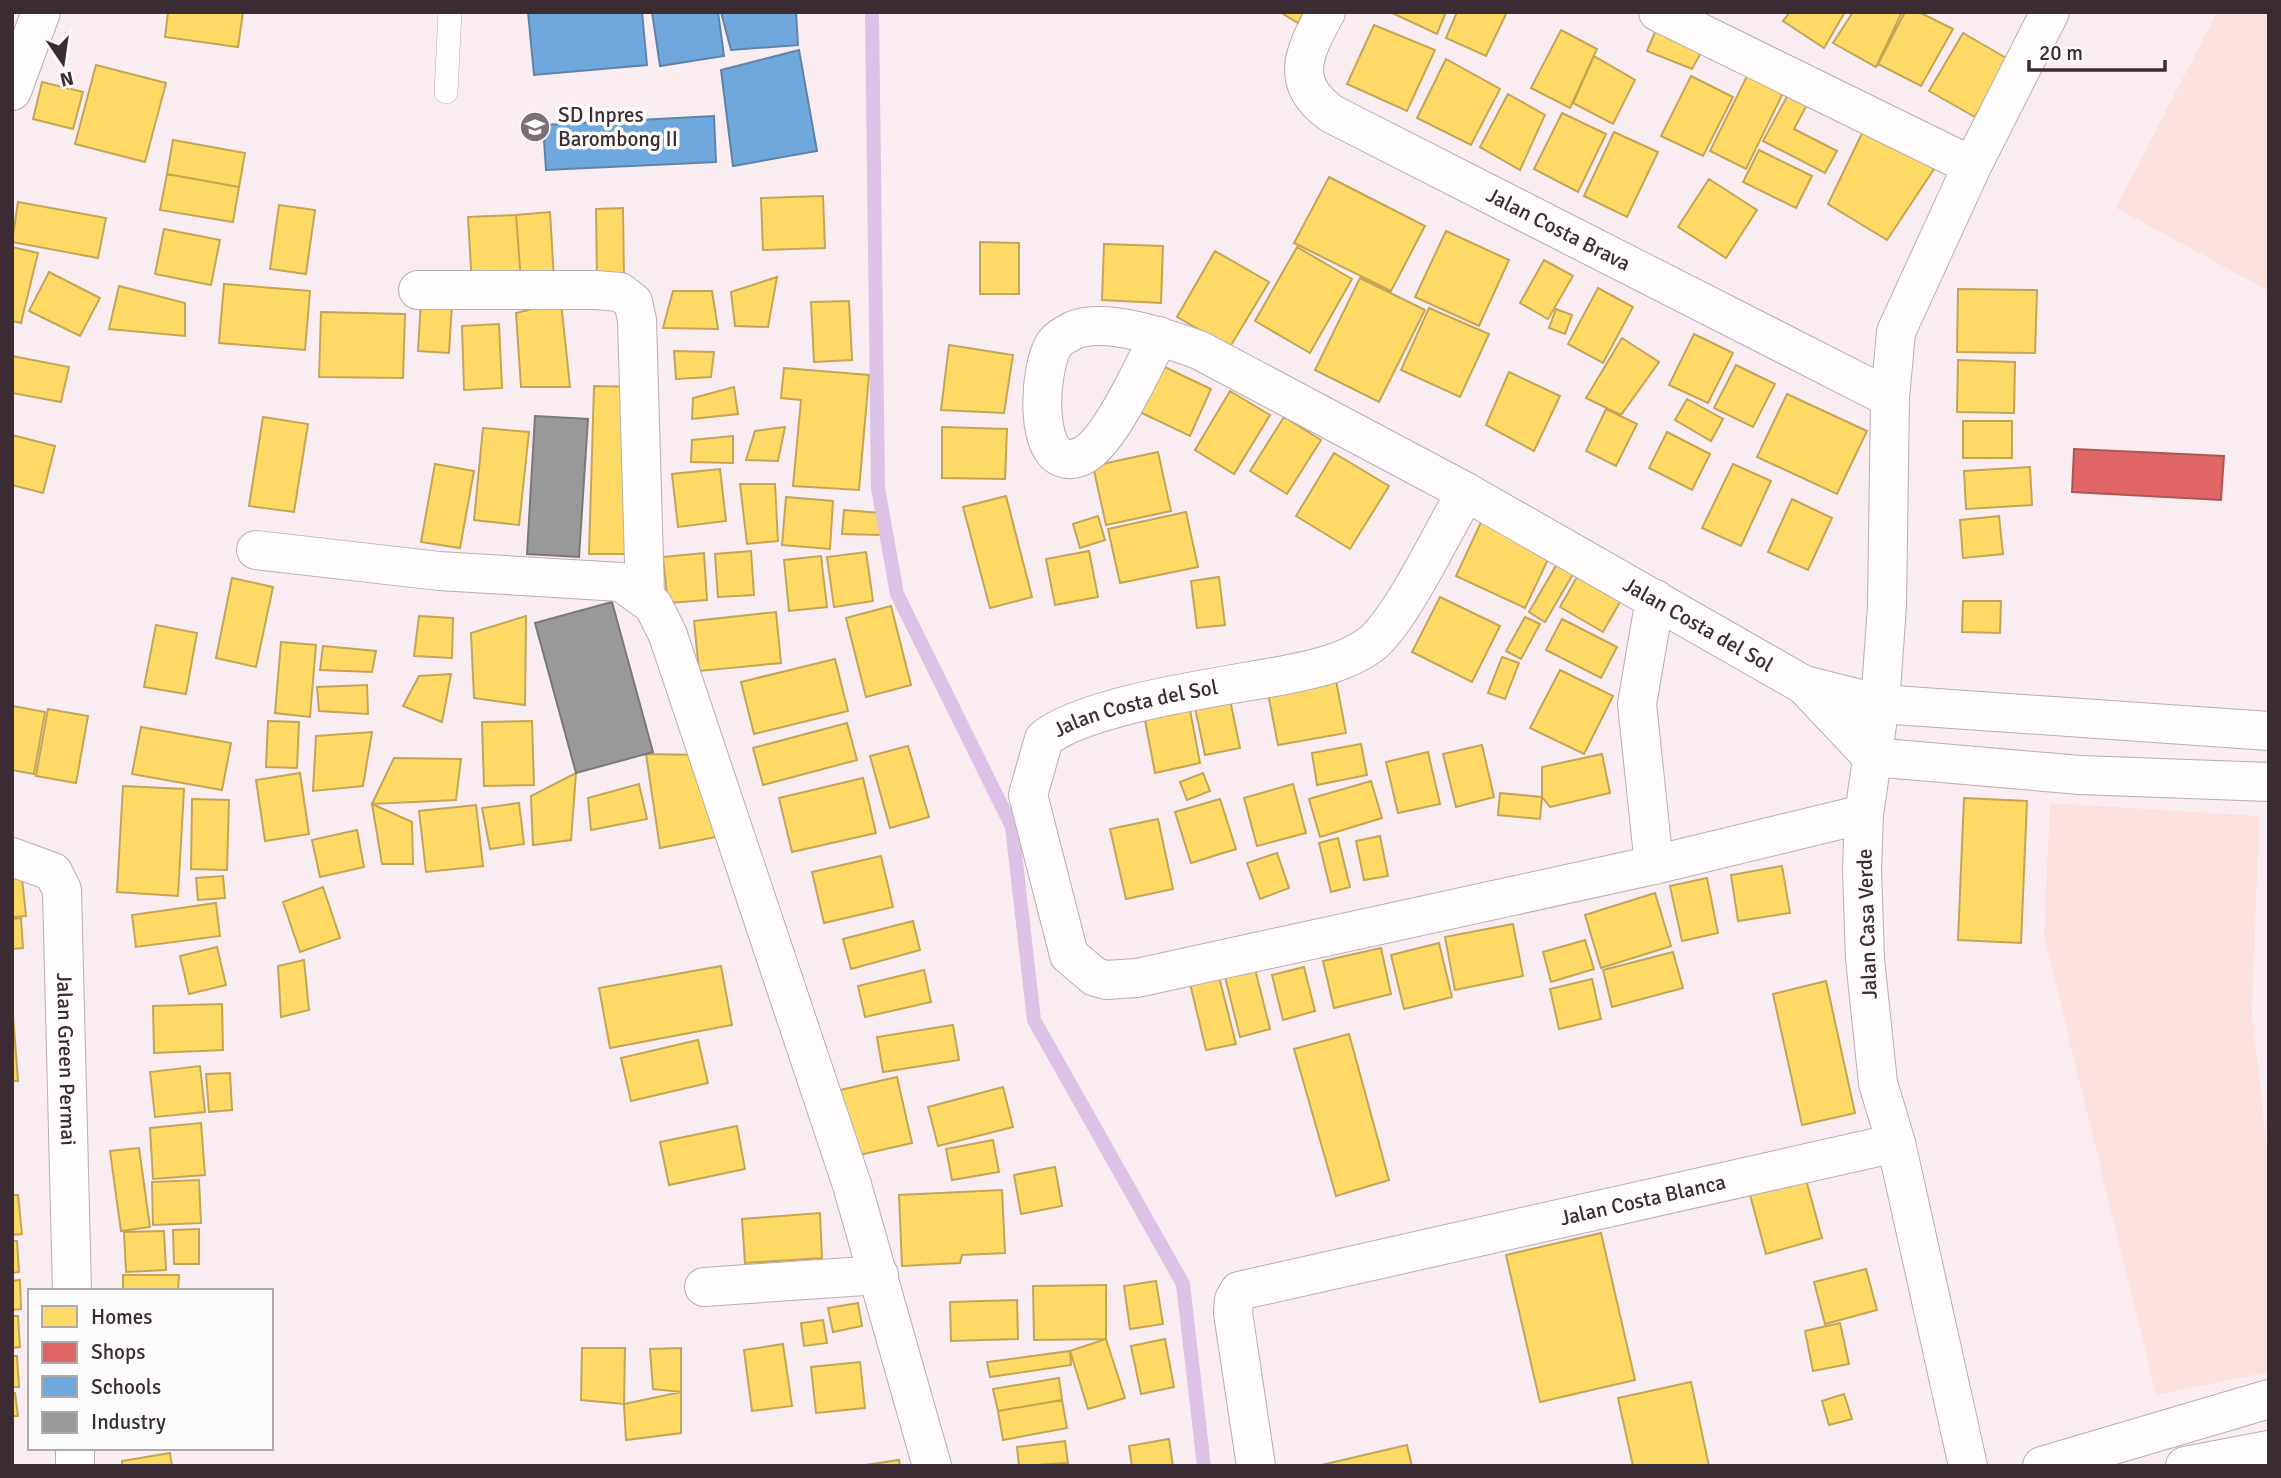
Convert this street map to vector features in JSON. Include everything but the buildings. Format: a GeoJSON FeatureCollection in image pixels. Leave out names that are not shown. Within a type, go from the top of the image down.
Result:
{"type":"FeatureCollection","features":[{"type":"Feature","properties":{"kind":"street"},"geometry":{"type":"LineString","coordinates":[[12,91],[41,12]]}},
{"type":"Feature","properties":{"kind":"street","name":"Jalan Costa Brava"},"geometry":{"type":"LineString","coordinates":[[1326,12],[1306,49],[1302,72],[1313,93],[1332,114],[1890,398]]}},
{"type":"Feature","properties":{"kind":"street"},"geometry":{"type":"LineString","coordinates":[[1658,12],[1972,166]]}},
{"type":"Feature","properties":{"kind":"street"},"geometry":{"type":"LineString","coordinates":[[1880,704],[1889,547],[1890,398],[1896,332],[1972,166],[2050,12]]}},
{"type":"Feature","properties":{"kind":"street"},"geometry":{"type":"LineString","coordinates":[[418,290],[595,290],[620,292],[633,302],[637,320],[640,387],[645,596]]}},
{"type":"Feature","properties":{"kind":"street"},"geometry":{"type":"LineString","coordinates":[[1159,336],[1199,350],[1466,492]]}},
{"type":"Feature","properties":{"kind":"street","name":"Jalan Costa del Sol"},"geometry":{"type":"LineString","coordinates":[[1864,814],[1654,865],[1137,978],[1106,980],[1095,977],[1069,956],[1028,795],[1045,739],[1072,722],[1105,712],[1322,667],[1370,644],[1395,615],[1466,492],[1804,685],[1880,704],[2269,730]]}},
{"type":"Feature","properties":{"kind":"street"},"geometry":{"type":"LineString","coordinates":[[256,550],[439,570],[621,582],[645,596],[653,605],[668,635],[848,1174],[932,1466]]}},
{"type":"Feature","properties":{"kind":"street"},"geometry":{"type":"LineString","coordinates":[[1654,865],[1637,704],[1656,599]]}},
{"type":"Feature","properties":{"kind":"street"},"geometry":{"type":"LineString","coordinates":[[1804,685],[1872,757],[2080,775],[2269,782]]}},
{"type":"Feature","properties":{"kind":"street","name":"Jalan Casa Verde"},"geometry":{"type":"LineString","coordinates":[[1880,704],[1864,814],[1864,959],[1878,1083],[1896,1143]]}},
{"type":"Feature","properties":{"kind":"street","name":"Jalan Green Permai"},"geometry":{"type":"LineString","coordinates":[[12,857],[53,872],[62,890],[72,1289]]}},
{"type":"Feature","properties":{"kind":"street"},"geometry":{"type":"LineString","coordinates":[[1896,1143],[1968,1466]]}},
{"type":"Feature","properties":{"kind":"street","name":"Jalan Costa Blanca"},"geometry":{"type":"LineString","coordinates":[[1256,1466],[1234,1313],[1234,1300],[1239,1292],[1896,1143]]}},
{"type":"Feature","properties":{"kind":"street"},"geometry":{"type":"LineString","coordinates":[[704,1287],[879,1275]]}},
{"type":"Feature","properties":{"kind":"street"},"geometry":{"type":"LineString","coordinates":[[2042,1466],[2269,1399]]}},
{"type":"Feature","properties":{"kind":"street"},"geometry":{"type":"LineString","coordinates":[[2185,1466],[2269,1450]]}},
{"type":"Feature","properties":{"kind":"lane"},"geometry":{"type":"LineString","coordinates":[[446,92],[450,12]]}},
{"type":"Feature","properties":{"kind":"shaded area"},"geometry":{"type":"Polygon","coordinates":[[[2217,12],[2269,12],[2269,291],[2116,208],[2217,12]]]}},
{"type":"Feature","properties":{"kind":"shaded area"},"geometry":{"type":"Polygon","coordinates":[[[2050,803],[2259,816],[2252,1016],[2269,1166],[2269,1372],[2156,1395],[2044,936],[2050,803]]]}},
{"type":"Feature","properties":{"kind":"waterway"},"geometry":{"type":"LineString","coordinates":[[872,12],[878,488],[897,594],[1012,827],[1034,1020],[1183,1284],[1204,1466]]}},
{"type":"Feature","properties":{"kind":"place","name":"SD Inpres Barombong II"},"geometry":{"type":"Point","coordinates":[535,127]}}]}
